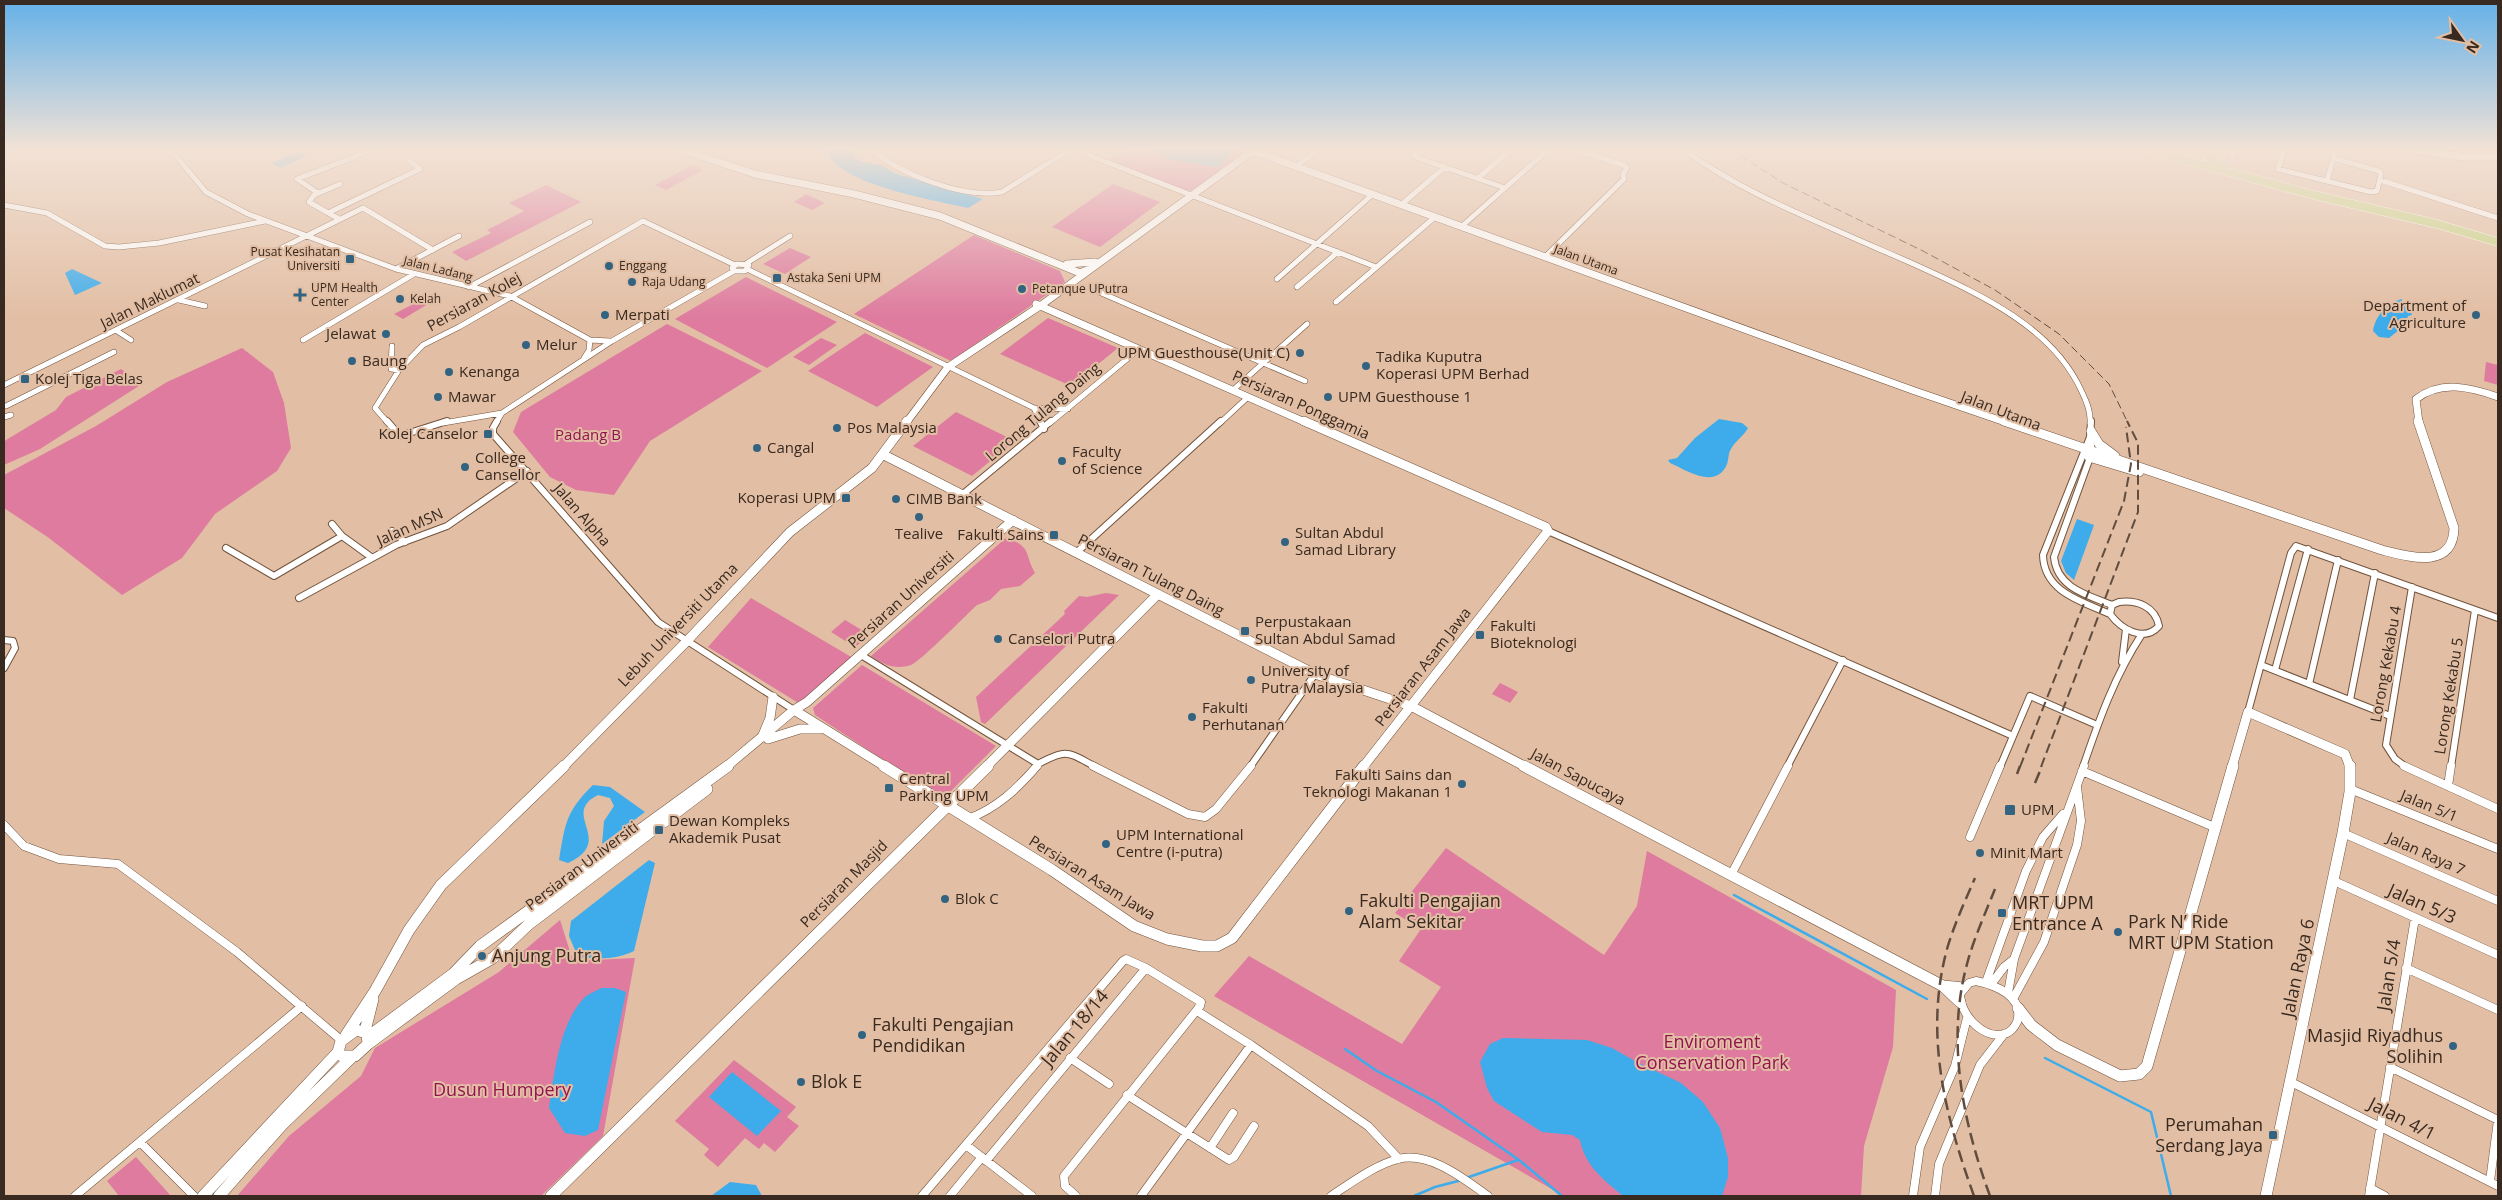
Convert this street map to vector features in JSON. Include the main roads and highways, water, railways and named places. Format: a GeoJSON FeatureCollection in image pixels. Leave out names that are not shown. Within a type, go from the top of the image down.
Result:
{"type":"FeatureCollection","features":[{"type":"Feature","properties":{"kind":"main road"},"geometry":{"type":"LineString","coordinates":[[2365,205],[2498,242]]}},
{"type":"Feature","properties":{"kind":"water"},"geometry":{"type":"Polygon","coordinates":[[[955,205],[973,205],[968,208],[955,205]]]}},
{"type":"Feature","properties":{"kind":"water"},"geometry":{"type":"Polygon","coordinates":[[[72,269],[102,283],[75,295],[65,273],[72,269]]]}},
{"type":"Feature","properties":{"kind":"water"},"geometry":{"type":"Polygon","coordinates":[[[2402,299],[2402,304],[2409,307],[2412,315],[2408,316],[2404,326],[2389,338],[2379,337],[2373,331],[2379,315],[2387,306],[2402,299]]]}},
{"type":"Feature","properties":{"kind":"water"},"geometry":{"type":"Polygon","coordinates":[[[1719,419],[1742,423],[1748,428],[1730,451],[1727,464],[1722,472],[1716,476],[1701,476],[1670,463],[1668,460],[1677,458],[1695,438],[1719,419]]]}},
{"type":"Feature","properties":{"kind":"water"},"geometry":{"type":"Polygon","coordinates":[[[2077,519],[2094,525],[2074,580],[2066,573],[2061,561],[2077,519]]]}},
{"type":"Feature","properties":{"kind":"water"},"geometry":{"type":"Polygon","coordinates":[[[593,785],[610,787],[645,812],[602,844],[604,821],[614,806],[610,798],[598,795],[589,801],[584,809],[589,840],[587,848],[581,855],[568,863],[559,860],[568,819],[577,803],[593,785]]]}},
{"type":"Feature","properties":{"kind":"water"},"geometry":{"type":"Polygon","coordinates":[[[649,860],[655,863],[634,951],[607,958],[578,957],[569,936],[571,921],[649,860]]]}},
{"type":"Feature","properties":{"kind":"water"},"geometry":{"type":"Polygon","coordinates":[[[601,988],[615,988],[626,992],[598,1130],[585,1136],[565,1133],[549,1108],[559,1050],[563,1036],[576,1009],[586,997],[601,988]]]}},
{"type":"Feature","properties":{"kind":"water"},"geometry":{"type":"Polygon","coordinates":[[[1503,1038],[1587,1040],[1612,1048],[1681,1083],[1703,1102],[1720,1128],[1728,1158],[1728,1177],[1722,1196],[1623,1196],[1596,1172],[1586,1157],[1580,1140],[1572,1135],[1542,1132],[1494,1101],[1487,1088],[1480,1062],[1490,1044],[1503,1038]]]}},
{"type":"Feature","properties":{"kind":"water"},"geometry":{"type":"Polygon","coordinates":[[[732,1072],[781,1111],[757,1136],[709,1097],[732,1072]]]}},
{"type":"Feature","properties":{"kind":"water"},"geometry":{"type":"Polygon","coordinates":[[[730,1182],[756,1185],[762,1196],[711,1196],[730,1182]]]}},
{"type":"Feature","properties":{"kind":"waterway"},"geometry":{"type":"LineString","coordinates":[[1734,895],[1927,999]]}},
{"type":"Feature","properties":{"kind":"waterway"},"geometry":{"type":"LineString","coordinates":[[1345,1049],[1377,1071],[1436,1102],[1519,1160],[1562,1196]]}},
{"type":"Feature","properties":{"kind":"waterway"},"geometry":{"type":"LineString","coordinates":[[2045,1058],[2151,1112],[2171,1196]]}},
{"type":"Feature","properties":{"kind":"waterway"},"geometry":{"type":"LineString","coordinates":[[1466,1178],[1518,1160]]}},
{"type":"Feature","properties":{"kind":"waterway"},"geometry":{"type":"LineString","coordinates":[[1414,1196],[1435,1187],[1462,1180]]}},
{"type":"Feature","properties":{"kind":"railway"},"geometry":{"type":"LineString","coordinates":[[1828,205],[1923,251],[1995,290],[2059,334],[2109,384],[2128,423]]}},
{"type":"Feature","properties":{"kind":"railway"},"geometry":{"type":"LineString","coordinates":[[2041,767],[2138,512],[2138,443],[2128,423]]}},
{"type":"Feature","properties":{"kind":"railway"},"geometry":{"type":"LineString","coordinates":[[2020,767],[2124,501],[2131,464],[2126,427]]}},
{"type":"Feature","properties":{"kind":"railway"},"geometry":{"type":"LineString","coordinates":[[2017,774],[2020,766]]}},
{"type":"Feature","properties":{"kind":"railway"},"geometry":{"type":"LineString","coordinates":[[2035,783],[2042,766]]}},
{"type":"Feature","properties":{"kind":"railway"},"geometry":{"type":"LineString","coordinates":[[1974,1196],[1954,1136],[1947,1105],[1941,1074],[1937,1012],[1940,981],[1947,949],[1956,922],[1975,878]]}},
{"type":"Feature","properties":{"kind":"railway"},"geometry":{"type":"LineString","coordinates":[[1990,1196],[1980,1168],[1965,1111],[1960,1082],[1958,1022],[1967,964],[1976,935],[1995,889]]}},
{"type":"Feature","properties":{"kind":"place","name":"Pusat Kesihatan Universiti"},"geometry":{"type":"Point","coordinates":[350,259]}},
{"type":"Feature","properties":{"kind":"place","name":"Enggang"},"geometry":{"type":"Point","coordinates":[609,266]}},
{"type":"Feature","properties":{"kind":"place","name":"Astaka Seni UPM"},"geometry":{"type":"Point","coordinates":[777,278]}},
{"type":"Feature","properties":{"kind":"place","name":"Raja Udang"},"geometry":{"type":"Point","coordinates":[632,282]}},
{"type":"Feature","properties":{"kind":"place","name":"Petanque UPutra"},"geometry":{"type":"Point","coordinates":[1022,289]}},
{"type":"Feature","properties":{"kind":"place","name":"UPM Health Center"},"geometry":{"type":"Point","coordinates":[300,295]}},
{"type":"Feature","properties":{"kind":"place","name":"Kelah"},"geometry":{"type":"Point","coordinates":[400,299]}},
{"type":"Feature","properties":{"kind":"place","name":"Merpati"},"geometry":{"type":"Point","coordinates":[605,315]}},
{"type":"Feature","properties":{"kind":"place","name":"Department of Agriculture"},"geometry":{"type":"Point","coordinates":[2476,315]}},
{"type":"Feature","properties":{"kind":"place","name":"Jelawat"},"geometry":{"type":"Point","coordinates":[386,334]}},
{"type":"Feature","properties":{"kind":"place","name":"Melur"},"geometry":{"type":"Point","coordinates":[526,345]}},
{"type":"Feature","properties":{"kind":"place","name":"UPM Guesthouse(Unit C)"},"geometry":{"type":"Point","coordinates":[1300,353]}},
{"type":"Feature","properties":{"kind":"place","name":"Baung"},"geometry":{"type":"Point","coordinates":[352,361]}},
{"type":"Feature","properties":{"kind":"place","name":"Tadika Kuputra Koperasi UPM Berhad"},"geometry":{"type":"Point","coordinates":[1366,366]}},
{"type":"Feature","properties":{"kind":"place","name":"Kenanga"},"geometry":{"type":"Point","coordinates":[449,372]}},
{"type":"Feature","properties":{"kind":"place","name":"Kolej Tiga Belas"},"geometry":{"type":"Point","coordinates":[25,379]}},
{"type":"Feature","properties":{"kind":"place","name":"Mawar"},"geometry":{"type":"Point","coordinates":[438,397]}},
{"type":"Feature","properties":{"kind":"place","name":"UPM Guesthouse 1"},"geometry":{"type":"Point","coordinates":[1328,397]}},
{"type":"Feature","properties":{"kind":"place","name":"Pos Malaysia"},"geometry":{"type":"Point","coordinates":[837,428]}},
{"type":"Feature","properties":{"kind":"place","name":"Kolej Canselor"},"geometry":{"type":"Point","coordinates":[488,434]}},
{"type":"Feature","properties":{"kind":"place","name":"Cangal"},"geometry":{"type":"Point","coordinates":[757,448]}},
{"type":"Feature","properties":{"kind":"place","name":"Faculty of Science"},"geometry":{"type":"Point","coordinates":[1062,461]}},
{"type":"Feature","properties":{"kind":"place","name":"College Cansellor"},"geometry":{"type":"Point","coordinates":[465,467]}},
{"type":"Feature","properties":{"kind":"place","name":"Koperasi UPM"},"geometry":{"type":"Point","coordinates":[846,498]}},
{"type":"Feature","properties":{"kind":"place","name":"CIMB Bank"},"geometry":{"type":"Point","coordinates":[896,499]}},
{"type":"Feature","properties":{"kind":"place","name":"Tealive"},"geometry":{"type":"Point","coordinates":[919,517]}},
{"type":"Feature","properties":{"kind":"place","name":"Fakulti Sains"},"geometry":{"type":"Point","coordinates":[1054,535]}},
{"type":"Feature","properties":{"kind":"place","name":"Sultan Abdul Samad Library"},"geometry":{"type":"Point","coordinates":[1285,542]}},
{"type":"Feature","properties":{"kind":"place","name":"Perpustakaan Sultan Abdul Samad"},"geometry":{"type":"Point","coordinates":[1245,631]}},
{"type":"Feature","properties":{"kind":"place","name":"Fakulti Bioteknologi"},"geometry":{"type":"Point","coordinates":[1480,635]}},
{"type":"Feature","properties":{"kind":"place","name":"Canselori Putra"},"geometry":{"type":"Point","coordinates":[998,639]}},
{"type":"Feature","properties":{"kind":"place","name":"University of Putra Malaysia"},"geometry":{"type":"Point","coordinates":[1251,680]}},
{"type":"Feature","properties":{"kind":"place","name":"Fakulti Perhutanan"},"geometry":{"type":"Point","coordinates":[1192,717]}},
{"type":"Feature","properties":{"kind":"place","name":"Fakulti Sains dan Teknologi Makanan 1"},"geometry":{"type":"Point","coordinates":[1462,784]}},
{"type":"Feature","properties":{"kind":"place","name":"Central Parking UPM"},"geometry":{"type":"Point","coordinates":[889,788]}},
{"type":"Feature","properties":{"kind":"place","name":"UPM"},"geometry":{"type":"Point","coordinates":[2010,810]}},
{"type":"Feature","properties":{"kind":"place","name":"Dewan Kompleks Akademik Pusat"},"geometry":{"type":"Point","coordinates":[659,830]}},
{"type":"Feature","properties":{"kind":"place","name":"UPM International Centre (i-putra)"},"geometry":{"type":"Point","coordinates":[1106,844]}},
{"type":"Feature","properties":{"kind":"place","name":"Minit Mart"},"geometry":{"type":"Point","coordinates":[1980,853]}},
{"type":"Feature","properties":{"kind":"place","name":"Blok C"},"geometry":{"type":"Point","coordinates":[945,899]}},
{"type":"Feature","properties":{"kind":"place","name":"Fakulti Pengajian Alam Sekitar"},"geometry":{"type":"Point","coordinates":[1349,911]}},
{"type":"Feature","properties":{"kind":"place","name":"MRT UPM Entrance A"},"geometry":{"type":"Point","coordinates":[2002,913]}},
{"type":"Feature","properties":{"kind":"place","name":"Park N’ Ride MRT UPM Station"},"geometry":{"type":"Point","coordinates":[2118,932]}},
{"type":"Feature","properties":{"kind":"place","name":"Anjung Putra"},"geometry":{"type":"Point","coordinates":[482,956]}},
{"type":"Feature","properties":{"kind":"place","name":"Fakulti Pengajian Pendidikan"},"geometry":{"type":"Point","coordinates":[862,1035]}},
{"type":"Feature","properties":{"kind":"place","name":"Masjid Riyadhus Solihin"},"geometry":{"type":"Point","coordinates":[2453,1046]}},
{"type":"Feature","properties":{"kind":"place","name":"Blok E"},"geometry":{"type":"Point","coordinates":[801,1082]}},
{"type":"Feature","properties":{"kind":"place","name":"Perumahan Serdang Jaya"},"geometry":{"type":"Point","coordinates":[2273,1135]}},
{"type":"Feature","properties":{"kind":"park label","name":"Padang B"},"geometry":{"type":"Point","coordinates":[588,435]}},
{"type":"Feature","properties":{"kind":"park label","name":"Enviroment Conservation Park"},"geometry":{"type":"Point","coordinates":[1712,1052]}},
{"type":"Feature","properties":{"kind":"park label","name":"Dusun Humpery"},"geometry":{"type":"Point","coordinates":[502,1090]}}]}
